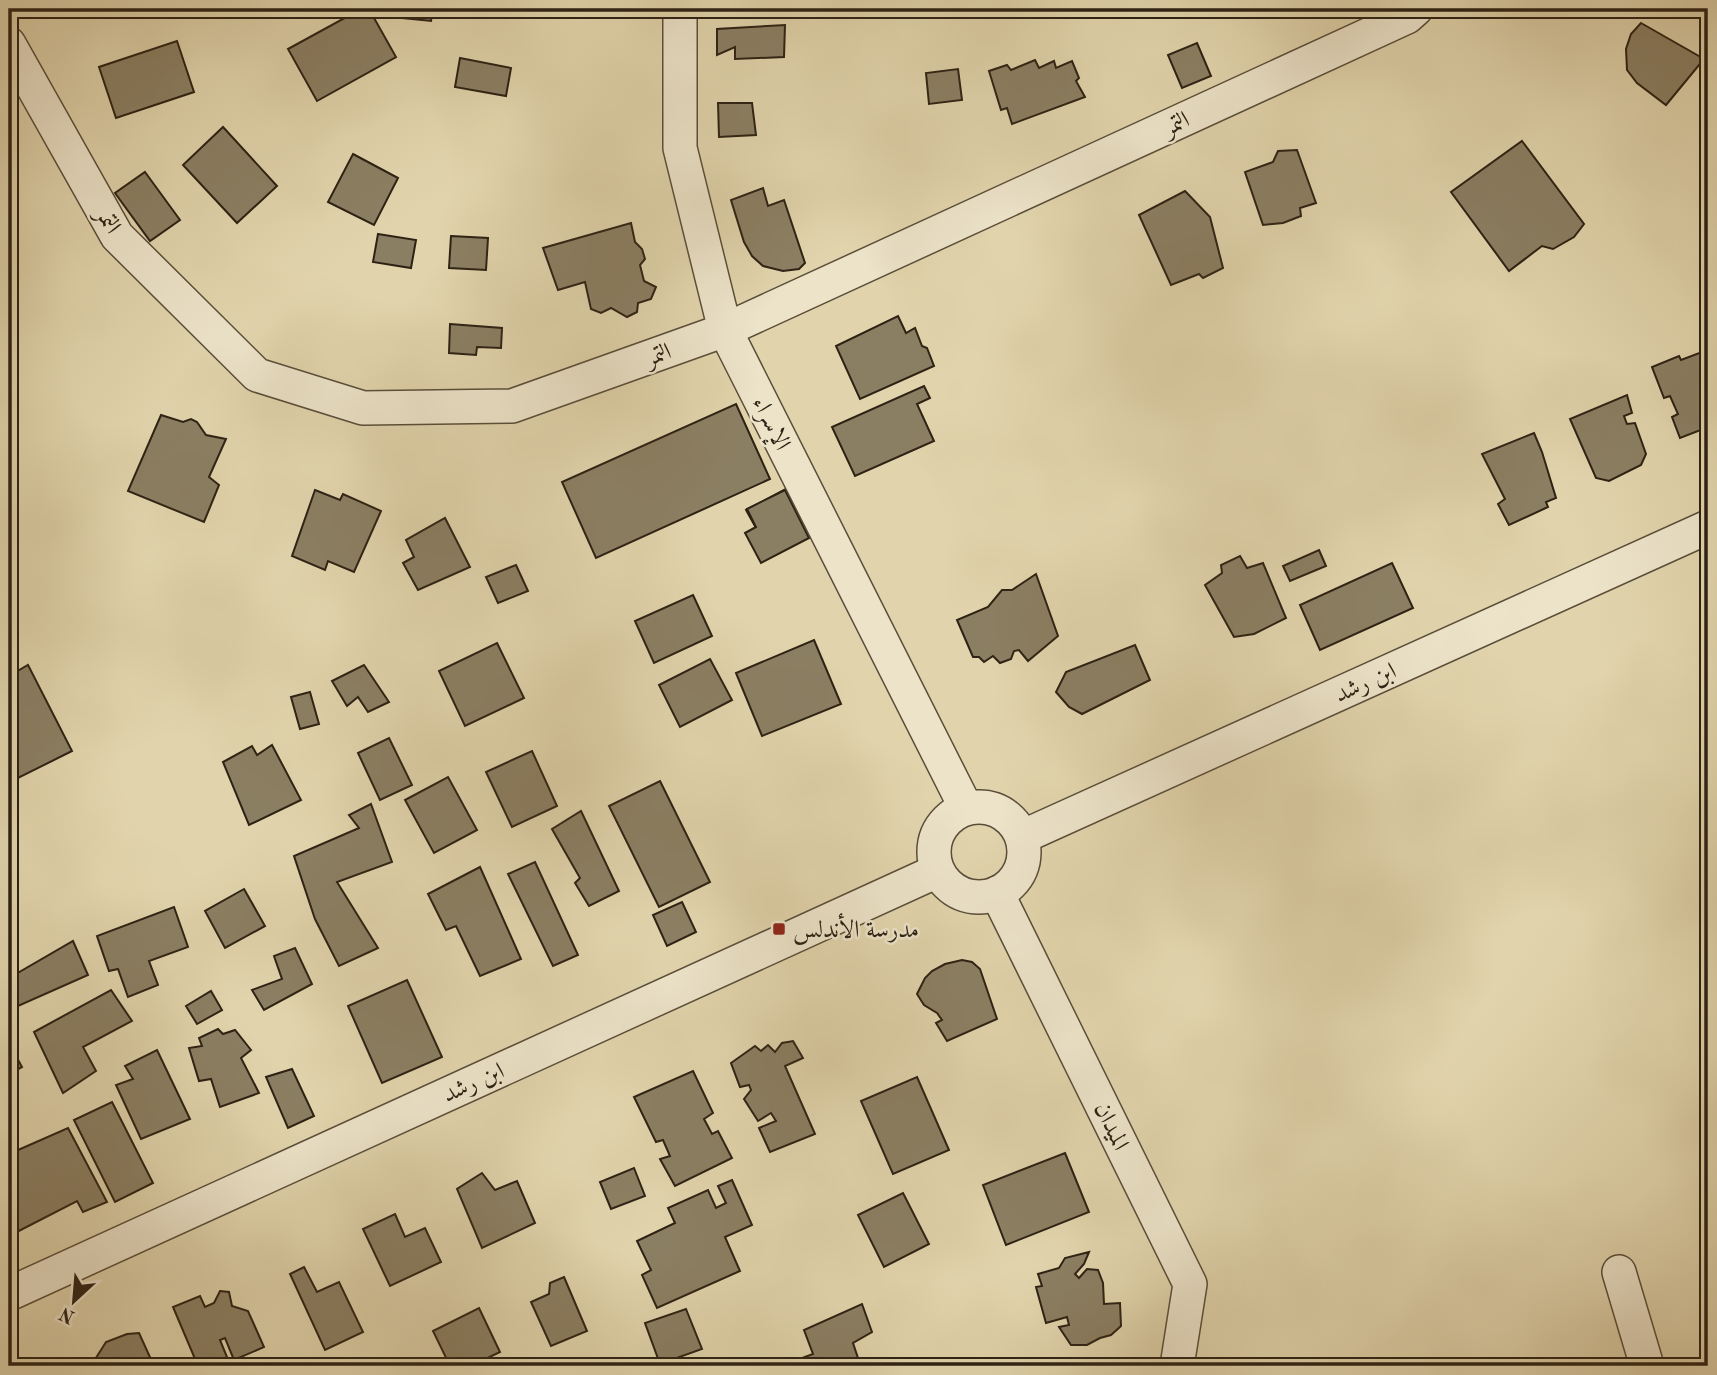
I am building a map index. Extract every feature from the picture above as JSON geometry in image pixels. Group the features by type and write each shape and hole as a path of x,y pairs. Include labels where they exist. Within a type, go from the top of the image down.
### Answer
{"street":[{"name":"الإسراء","path":"680,9 680,149 725,330 966,808"},
{"name":"التمر","path":"9,44 117,236 257,375 363,408 512,406 725,330 1407,17 1416,9"},
{"name":"ابن رشد","path":"1022,838 1708,527"},
{"path":"980,806 1006,815 1022,838 1023,864 1009,886 997,893 984,897 969,896 956,891 937,871 933,856 937,833 951,815 966,808 980,806"},
{"name":"ابن رشد","path":"9,1294 937,871"},
{"name":"الميدان","path":"997,893 1190,1284 1177,1366"},
{"path":"1619,1272 1647,1366"}],"building":[{"path":"361,9 369,9 396,57 317,101 288,49"},
{"path":"404,9 433,9 431,21 403,18"},
{"path":"781,9 822,9 820,17"},
{"path":"1641,23 1704,59 1666,105 1637,83 1627,70 1626,49 1631,34"},
{"path":"785,25 784,57 735,59 735,47 717,55 717,29"},
{"path":"177,41 194,92 116,118 99,67"},
{"path":"1197,43 1211,76 1182,88 1168,55"},
{"path":"460,58 511,68 506,96 455,87"},
{"path":"1035,60 1039,68 1054,61 1056,68 1072,61 1079,78 1076,81 1085,97 1012,124 1007,108 1001,110 989,71 1007,65 1011,70"},
{"path":"958,69 962,100 929,104 926,73"},
{"path":"718,103 752,103 756,135 719,137"},
{"path":"223,127 277,186 237,223 183,165"},
{"path":"1522,141 1584,224 1574,237 1553,249 1542,246 1509,271 1451,192"},
{"path":"1297,150 1316,203 1300,208 1301,216 1283,223 1263,225 1245,172 1273,162 1278,151"},
{"path":"353,154 398,178 374,225 328,202"},
{"path":"145,172 180,220 150,241 115,193"},
{"path":"763,188 768,206 784,200 805,263 799,269 783,271 763,266 752,256 744,242 731,200"},
{"path":"1185,191 1210,217 1223,268 1203,278 1199,274 1171,285 1139,215"},
{"path":"631,223 635,242 642,249 645,259 640,265 644,281 656,287 651,299 638,303 637,312 627,317 611,308 601,313 591,309 585,282 558,290 543,248"},
{"path":"378,234 416,240 411,268 373,262"},
{"path":"451,236 488,238 486,270 449,268"},
{"path":"898,316 906,333 915,328 934,366 860,399 836,346"},
{"path":"450,324 502,328 501,348 477,347 476,355 449,353"},
{"path":"1702,352 1708,368 1708,431 1703,429 1680,438 1672,417 1678,414 1670,396 1664,398 1652,367 1679,356 1681,360"},
{"path":"924,386 930,398 917,404 934,441 855,476 832,427"},
{"path":"1627,395 1632,413 1624,416 1627,424 1635,423 1646,454 1641,465 1609,481 1596,478 1570,419"},
{"path":"736,404 770,479 596,558 562,482"},
{"path":"161,415 183,422 191,419 197,422 206,435 226,439 209,477 219,485 204,522 128,491"},
{"path":"1534,433 1556,498 1546,502 1548,507 1509,525 1498,504 1505,499 1482,454"},
{"path":"786,489 807,536 764,559 747,534 756,528 746,510"},
{"path":"315,490 340,500 343,494 381,511 354,572 328,561 325,570 292,556"},
{"path":"785,490 809,538 761,563 745,533 756,527 747,509"},
{"path":"445,518 470,567 418,590 403,563 414,557 406,540"},
{"path":"1319,550 1326,566 1290,581 1283,566"},
{"path":"1240,556 1247,568 1263,563 1286,618 1254,634 1234,637 1205,585 1222,573 1221,565"},
{"path":"1392,563 1413,608 1320,650 1300,605"},
{"path":"516,565 528,591 498,603 486,577"},
{"path":"1036,574 1058,636 1028,661 1019,650 1014,651 1011,659 1000,663 993,656 984,662 979,657 973,657 957,620 988,607 1002,590 1012,590"},
{"path":"693,595 712,636 654,663 635,621"},
{"path":"814,640 841,704 762,736 736,673"},
{"path":"497,643 524,698 465,726 439,671"},
{"path":"1135,645 1150,680 1082,714 1069,707 1056,692 1066,672"},
{"path":"710,659 732,700 680,727 659,685"},
{"path":"28,665 72,751 16,779 9,764 9,676"},
{"path":"364,665 389,702 368,712 358,697 347,706 332,681"},
{"path":"310,692 319,724 300,729 291,697"},
{"path":"389,738 412,785 380,800 358,753"},
{"path":"272,745 301,800 249,825 223,762 252,746 257,755"},
{"path":"532,751 557,806 512,827 486,772"},
{"path":"448,777 477,830 434,853 405,800"},
{"path":"660,781 710,882 659,907 609,806"},
{"path":"371,804 392,862 337,882 378,948 339,966 315,919 294,856 359,828 349,815"},
{"path":"581,811 619,891 589,906 575,883 580,878 552,829"},
{"path":"535,862 578,955 553,966 508,874"},
{"path":"480,867 521,959 480,976 456,926 446,930 428,894"},
{"path":"244,889 265,926 225,948 205,911"},
{"path":"682,902 696,932 667,946 653,915"},
{"path":"174,907 188,947 149,961 158,985 128,997 118,969 109,971 97,936"},
{"path":"73,941 88,975 9,1010 9,978"},
{"path":"295,948 312,984 264,1010 252,990 282,979 274,956"},
{"path":"962,960 972,962 980,969 997,1019 947,1041 936,1023 942,1020 937,1013 924,1005 917,994 932,971"},
{"path":"407,980 442,1057 382,1083 348,1006"},
{"path":"111,990 132,1021 83,1047 96,1071 63,1093 34,1032"},
{"path":"211,991 222,1010 197,1024 186,1006"},
{"path":"218,1029 223,1034 235,1030 251,1050 241,1058 259,1093 220,1107 211,1079 199,1081 189,1048 202,1046 199,1038"},
{"path":"793,1041 803,1058 785,1066 815,1134 770,1152 759,1128 776,1121 771,1113 758,1121 744,1099 751,1090 749,1085 740,1087 731,1063 755,1046 761,1051 768,1045 775,1052 782,1043"},
{"path":"9,1043 22,1067 9,1074"},
{"path":"157,1050 190,1119 141,1139 116,1085 133,1079 125,1066"},
{"path":"292,1069 314,1116 288,1128 266,1077"},
{"path":"693,1071 713,1113 704,1119 712,1134 718,1131 732,1158 675,1186 660,1159 670,1156 663,1140 656,1142 634,1097"},
{"path":"917,1077 949,1150 893,1174 861,1101"},
{"path":"112,1102 153,1183 115,1202 74,1120"},
{"path":"68,1128 107,1202 83,1212 77,1201 9,1236 9,1154"},
{"path":"1065,1153 1089,1212 1006,1245 983,1185"},
{"path":"634,1168 645,1196 611,1209 600,1182"},
{"path":"482,1173 495,1190 517,1181 535,1223 482,1248 457,1189"},
{"path":"732,1180 752,1225 725,1237 740,1271 657,1308 642,1275 651,1270 637,1241 675,1223 668,1208 708,1190 716,1208 726,1203 718,1186"},
{"path":"903,1193 929,1244 884,1267 858,1215"},
{"path":"395,1214 405,1237 425,1228 441,1262 390,1286 363,1229"},
{"path":"1089,1252 1084,1264 1075,1274 1079,1278 1087,1269 1098,1270 1103,1283 1104,1304 1120,1303 1121,1326 1111,1335 1087,1345 1071,1345 1059,1327 1069,1325 1067,1317 1046,1323 1036,1287 1042,1286 1038,1274 1059,1268 1065,1258"},
{"path":"304,1267 317,1292 339,1282 363,1332 325,1350 290,1274"},
{"path":"564,1277 587,1331 551,1346 531,1302 549,1294 550,1283"},
{"path":"220,1291 229,1292 232,1306 248,1311 264,1347 234,1360 225,1338 220,1340 229,1362 220,1366 198,1366 173,1307 200,1296 205,1307 214,1303"},
{"path":"862,1304 872,1332 853,1343 860,1364 882,1359 884,1366 806,1366 802,1358 813,1354 804,1330"},
{"path":"479,1308 500,1352 471,1366 450,1366 433,1331"},
{"path":"686,1309 702,1349 660,1364 645,1323"},
{"path":"139,1333 154,1366 97,1366 94,1361 106,1342 127,1334"}],"place":[{"name":"مدرسة الأندلس","path":"779,929"}]}
